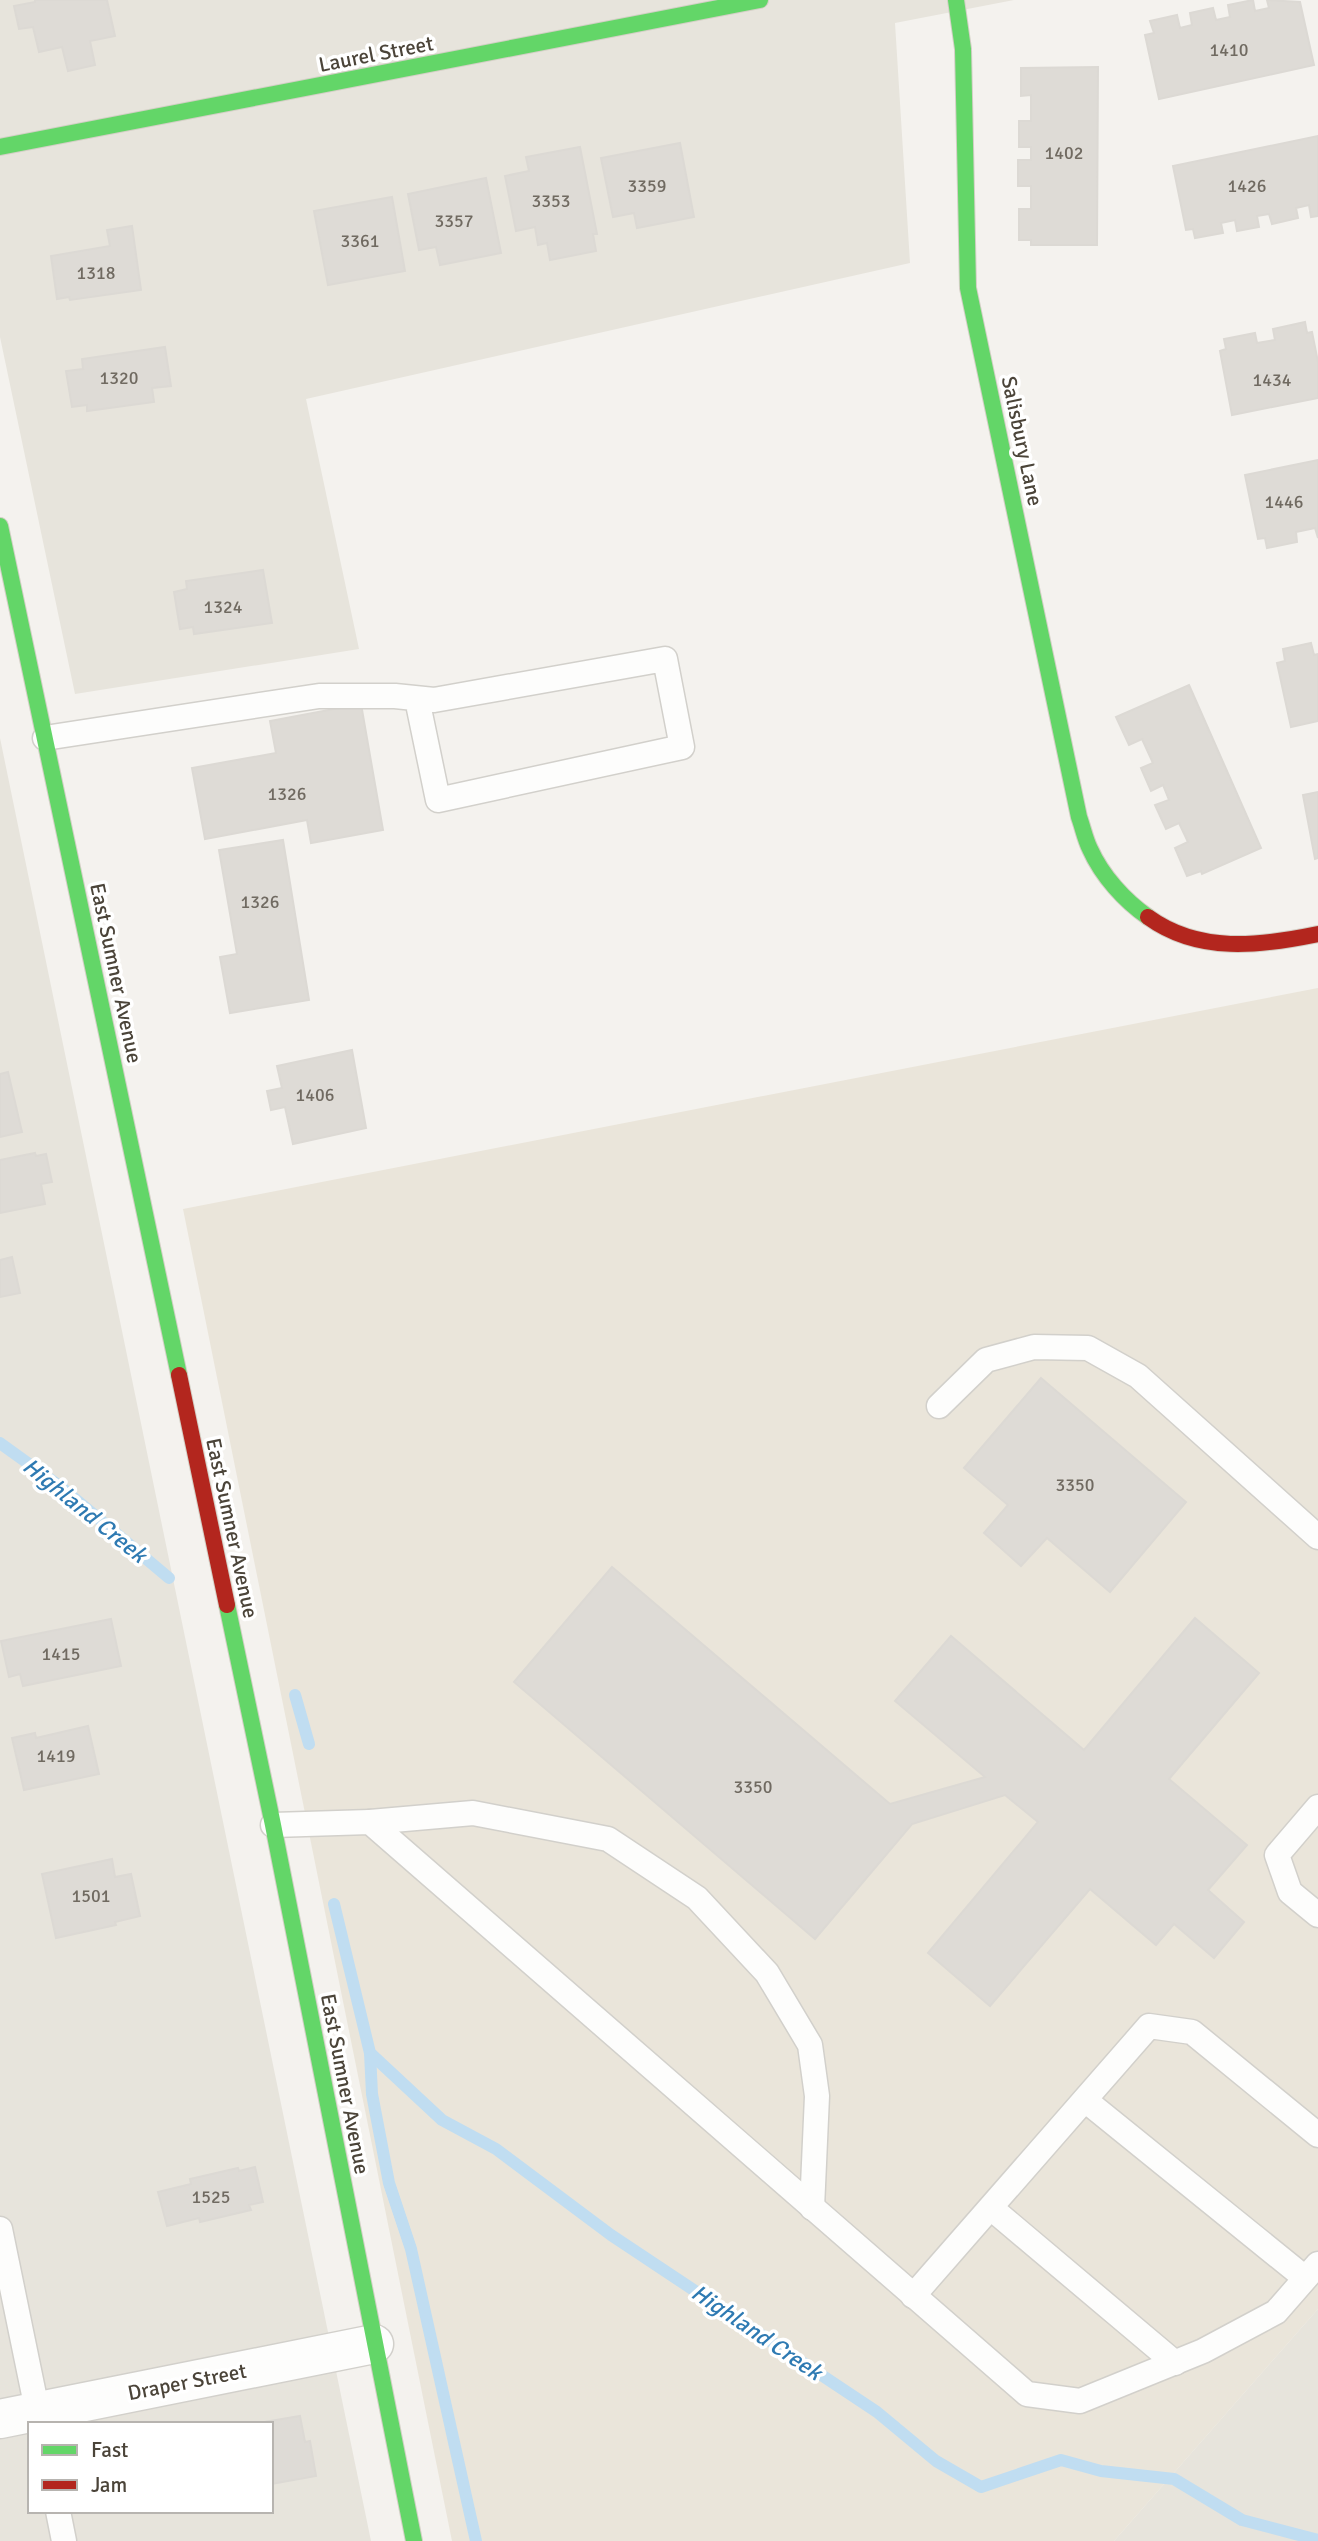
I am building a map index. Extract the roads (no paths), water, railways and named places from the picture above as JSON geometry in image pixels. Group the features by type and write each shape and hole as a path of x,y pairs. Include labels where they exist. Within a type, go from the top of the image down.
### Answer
{"street":[{"name":"Laurel Street","path":"0,147 760,0"},
{"name":"Salisbury Lane","path":"956,0 963,49 968,288 1079,817 1087,844 1107,880 1136,910 1169,930 1200,942 1244,946 1318,934"},
{"name":"East Sumner Avenue","path":"0,526 274,1825 414,2541"},
{"name":"Draper Street","path":"0,2419 39,2418 374,2344"}],"lane":[{"path":"45,738 319,696 395,696 434,701 665,659 682,747 438,800 417,699"},
{"path":"939,1406 986,1360 1034,1347 1088,1348 1138,1376 1318,1538"},
{"path":"1318,1807 1277,1855 1290,1892 1318,1915"},
{"path":"274,1825 370,1822 472,1813 608,1839 697,1898 767,1973 810,2045 817,2096 812,2208"},
{"path":"370,1822 1027,2394 1080,2401 1203,2351 1276,2312 1312,2271 1085,2100"},
{"path":"913,2296 1149,2026 1192,2032 1318,2135"},
{"path":"991,2208 1175,2363"},
{"path":"0,2229 39,2418"},
{"path":"58,2513 64,2541"}],"waterway":[{"name":"Highland Creek","path":"0,1443 61,1487 169,1578"},
{"name":"Highland Creek","path":"295,1695 309,1744"},
{"name":"Highland Creek","path":"334,1904 370,2053 442,2120 496,2149 611,2235 877,2412 936,2461 981,2487 1061,2460 1101,2471 1174,2479 1242,2520 1318,2540"},
{"path":"370,2053 372,2094 389,2183 411,2249 476,2541"}]}
